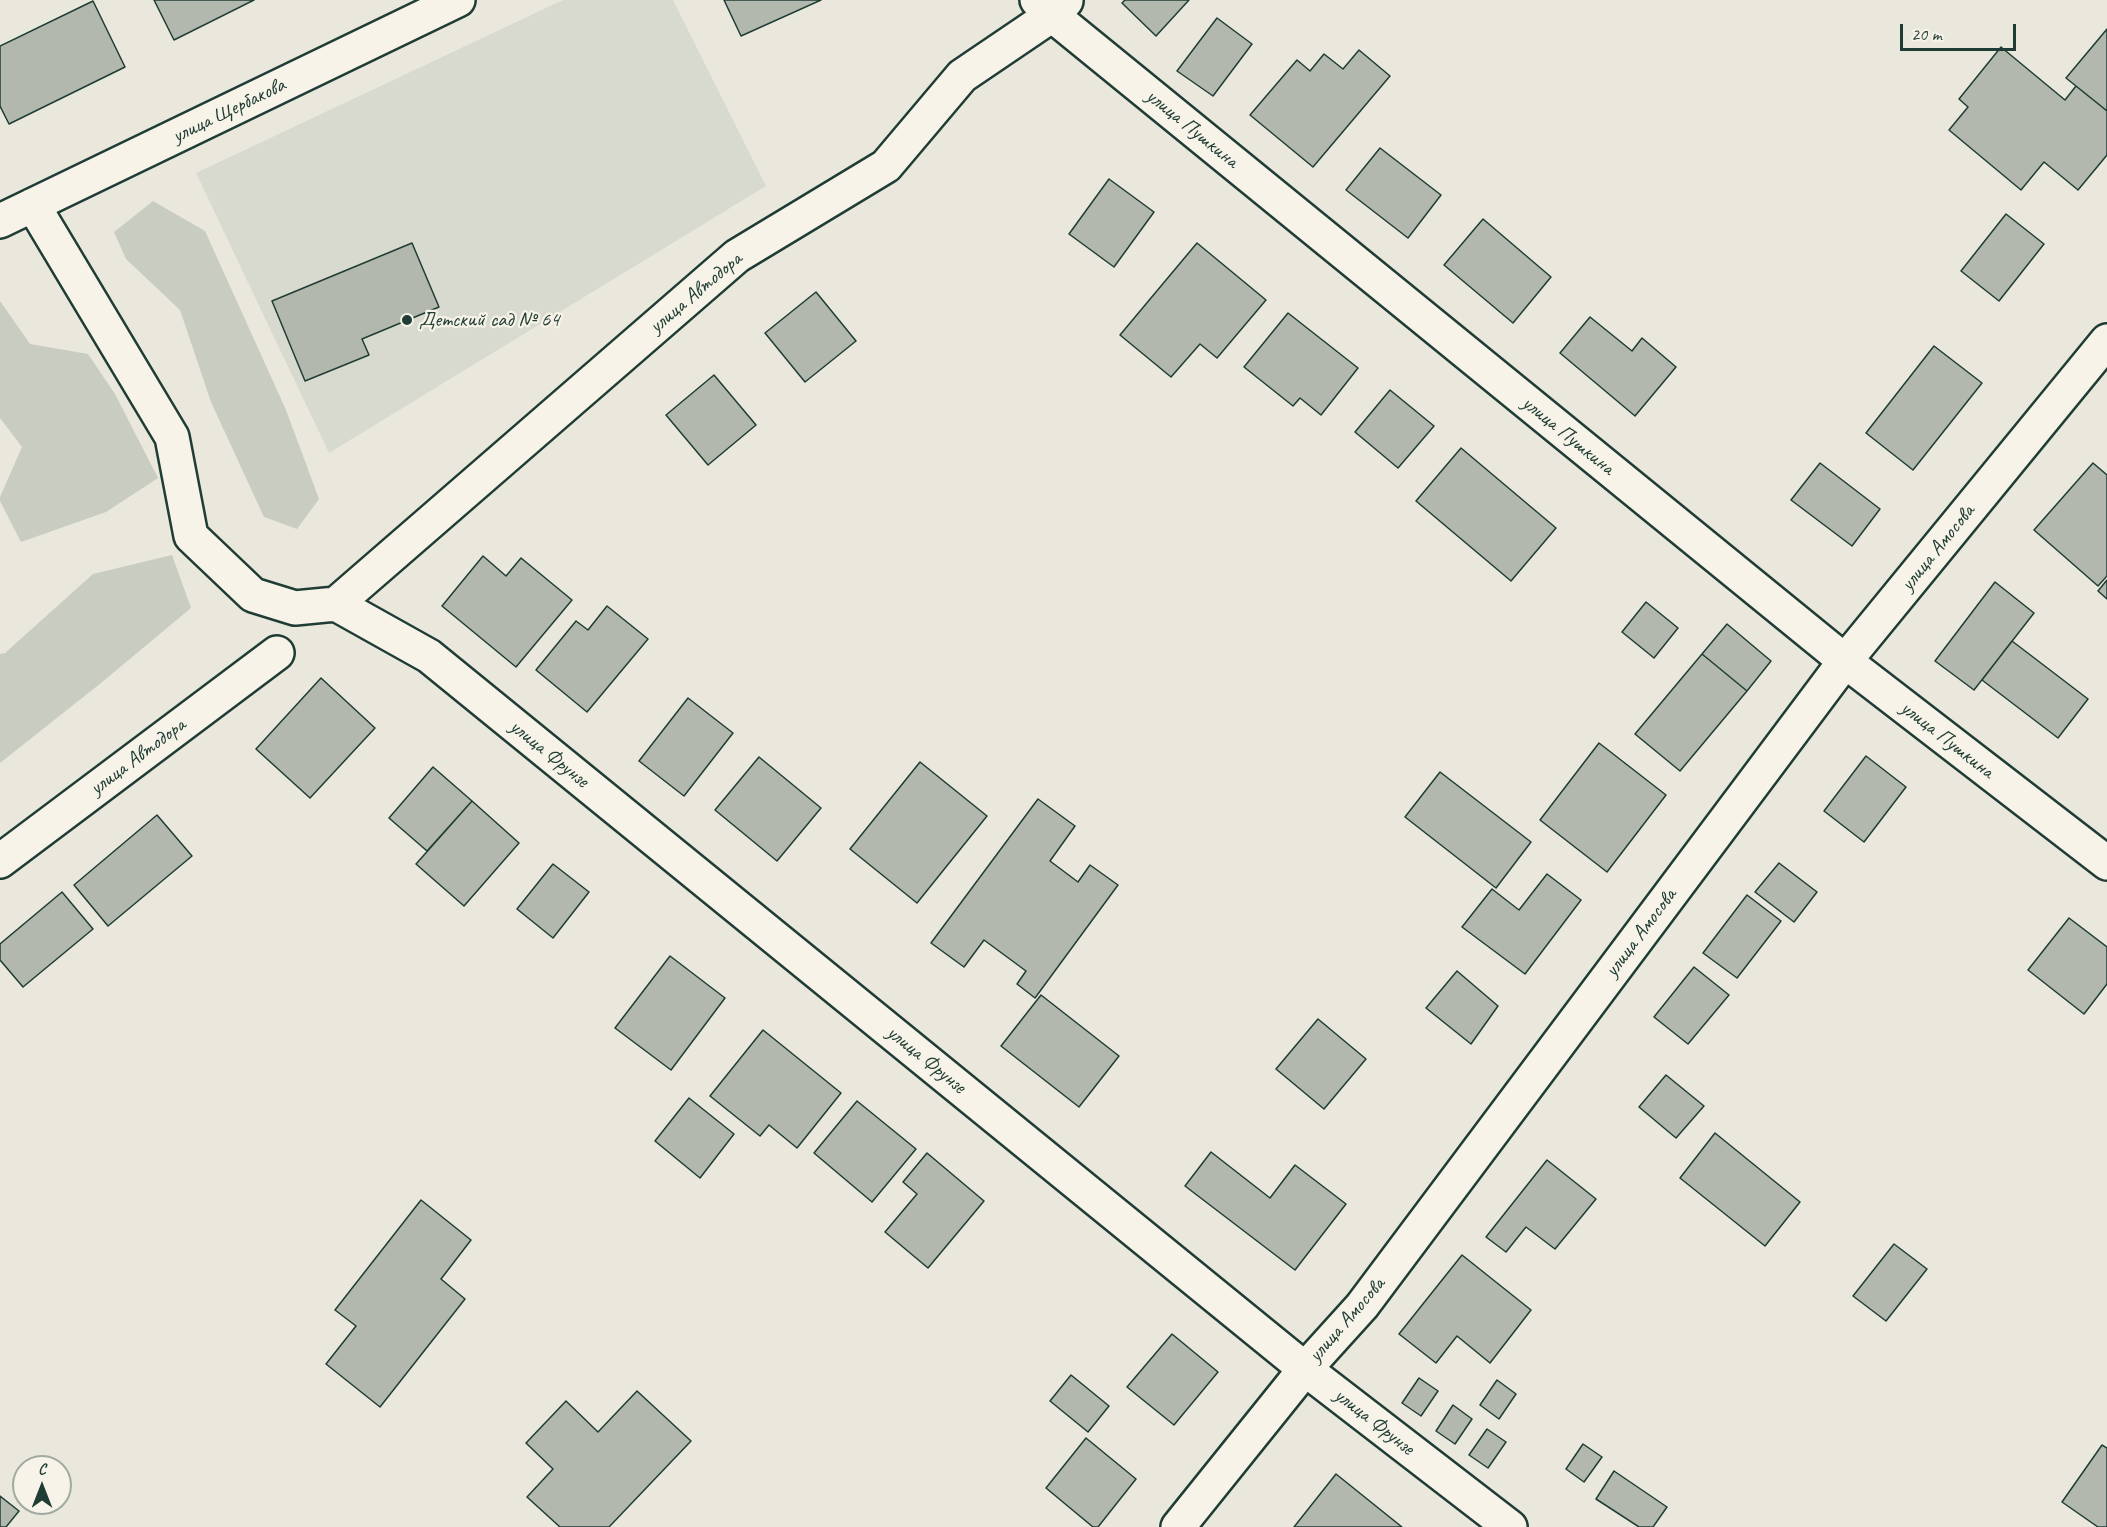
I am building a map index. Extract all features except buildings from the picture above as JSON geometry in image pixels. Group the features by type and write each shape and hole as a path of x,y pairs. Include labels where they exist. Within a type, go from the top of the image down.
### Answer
{"street":[{"name":"улица Щербакова","path":"0,221 458,0"},
{"name":"улица Автодора","path":"336,604 737,256 886,166 962,76 1052,5"},
{"name":"улица Пушкина","path":"1052,5 1845,661 2107,863"},
{"path":"33,205 172,437 192,536 253,595 295,608 336,604"},
{"name":"улица Амосова","path":"1178,1527 1305,1369 1362,1306 1845,661 2107,341"},
{"name":"улица Фрунзе","path":"336,604 429,656 1305,1369 1510,1527"},
{"name":"улица Автодора","path":"0,861 277,653"}],"shaded area":[{"name":"Детский сад № 64","path":"563,0 673,0 766,186 329,453 196,173"},
{"path":"153,201 205,231 286,410 319,499 297,529 264,517 211,402 180,310 126,259 114,232"},
{"path":"0,301 30,344 88,354 115,394 158,478 106,512 21,542 0,501 22,447 0,418"},
{"path":"172,555 191,608 0,763 0,654 5,653 93,574"}],"place":[{"name":"Детский сад № 64","path":"407,320"}]}
